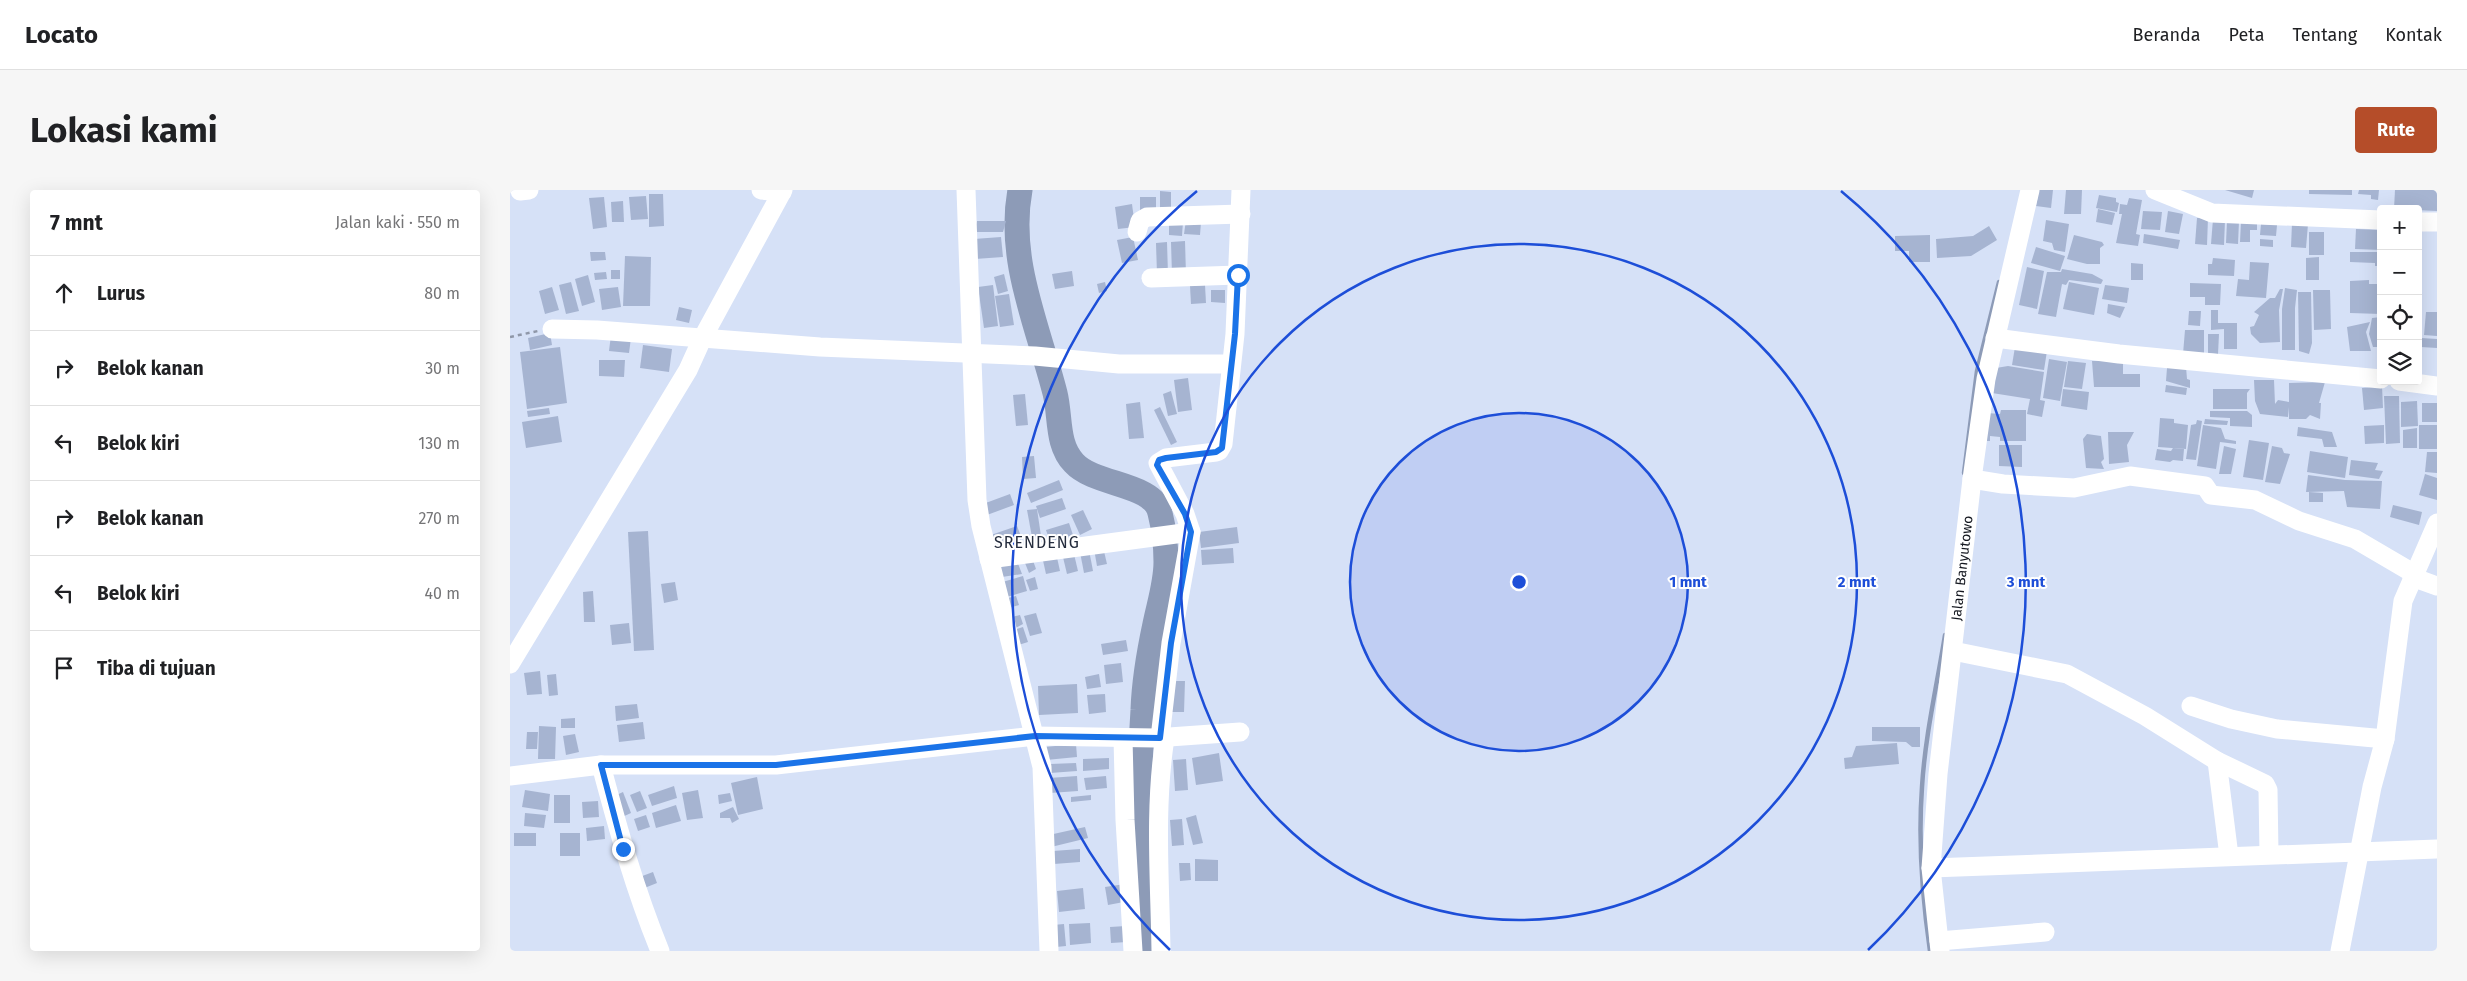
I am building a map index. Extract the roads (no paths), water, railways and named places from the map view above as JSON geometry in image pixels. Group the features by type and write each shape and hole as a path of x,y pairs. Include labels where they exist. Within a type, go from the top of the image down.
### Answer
{"street":[{"path":"520,191 529,190"},
{"path":"510,664 656,426 688,370 702,339 783,191 761,190"},
{"path":"966,190 977,500 989,559 1042,767 1049,951"},
{"path":"1161,951 1158,819 1160,738 1186,532 1185,514 1158,463 1166,458 1216,452 1222,448 1235,334 1241,190"},
{"name":"Jalan Banyutowo","path":"1940,946 1931,868 1938,774 1979,419 1995,338 2030,190"},
{"path":"2155,190 2212,213 2377,220"},
{"path":"1137,232 1140,221 1147,217 1241,214"},
{"path":"2422,222 2437,222"},
{"path":"1151,278 1238,275"},
{"path":"552,329 598,330 702,339 972,355 1035,356 1119,364 1231,364"},
{"path":"1995,338 2129,356 2377,380"},
{"path":"2422,384 2437,386"},
{"path":"1972,479 2002,484 2074,488 2130,476 2205,486 2211,495 2255,500 2299,521 2355,539 2414,577 2437,586"},
{"path":"2340,951 2363,852 2372,787 2385,739 2403,602 2437,523"},
{"path":"989,559 1152,535 1186,532"},
{"path":"1953,651 2066,674 2145,716 2217,761 2267,787 2269,854"},
{"path":"2191,706 2231,719 2277,729 2385,739"},
{"path":"510,776 601,765 776,765 1035,736 1160,738 1240,732"},
{"path":"1128,737 1125,820 1133,951"},
{"path":"2217,761 2229,856"},
{"path":"601,765 623,849 641,904 660,951"},
{"path":"1931,868 2001,867 2269,854 2437,849"},
{"path":"1940,946 2045,932"}],"waterway":[{"path":"1020,190 1017,216 1021,267 1026,293 1055,393 1064,447 1068,456 1083,471 1136,490 1147,496 1155,503 1160,513 1164,531 1166,570 1147,667 1141,743 1140,826 1147,951"},
{"path":"1964,473 1977,371 1999,282"},
{"path":"1930,951 1925,910 1920,828 1926,749 1945,635"}],"district":[{"name":"SRENDENG","path":"1037,542"}]}
